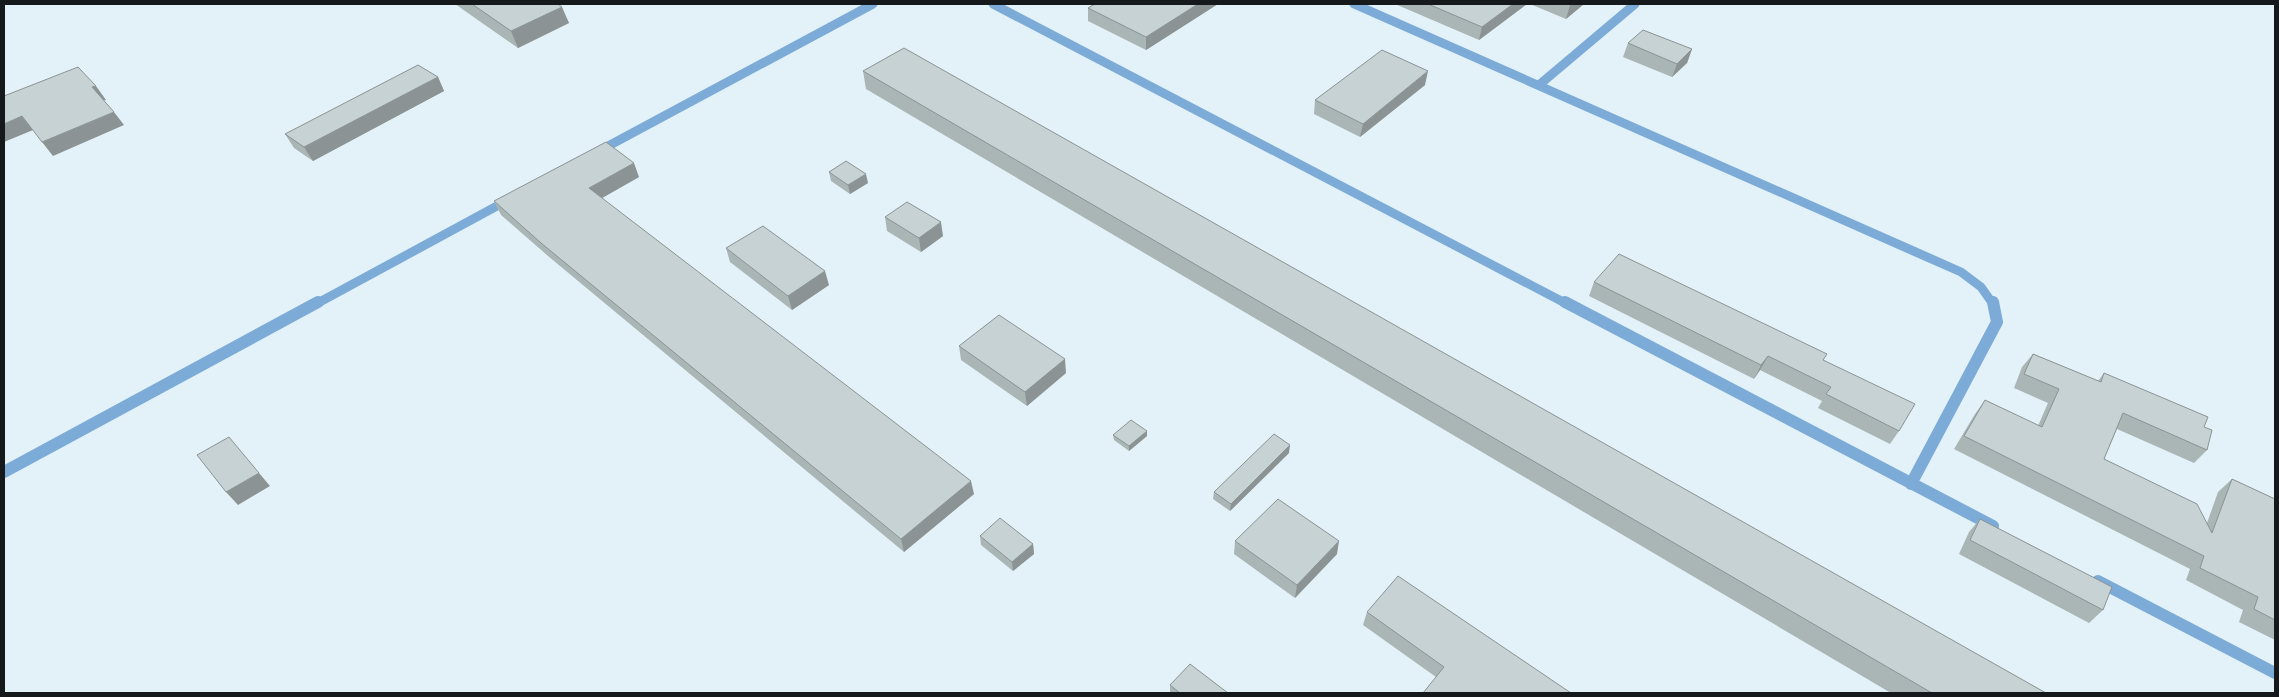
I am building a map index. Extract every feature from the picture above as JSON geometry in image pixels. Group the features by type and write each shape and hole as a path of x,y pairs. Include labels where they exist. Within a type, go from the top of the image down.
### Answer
{"lane":[{"path":"583,160 873,4"},
{"path":"993,4 2007,533"},
{"path":"1354,4 1961,272 1977,282 1987,293 1997,311 1997,322 1912,484"},
{"path":"1539,85 1635,4"},
{"path":"4,472 522,193"},
{"path":"2085,574 2275,674"}],"shaded area":[{"path":"4,4 2275,4 2275,693 4,693"}],"building":[{"path":"472,4 558,4 562,7 511,31"},
{"path":"1095,4 1198,4 1146,37 1088,8"},
{"path":"1428,4 1513,4 1482,27"},
{"path":"1643,30 1692,49 1677,64 1628,43"},
{"path":"904,48 2046,693 1932,693 863,71"},
{"path":"1382,50 1428,71 1363,124 1315,100"},
{"path":"418,65 438,77 304,147 285,134"},
{"path":"78,67 96,86 92,87 114,112 42,142 22,116 4,124 4,96"},
{"path":"606,142 634,163 589,188 971,481 901,539 541,243 494,201"},
{"path":"846,161 866,174 848,185 829,172"},
{"path":"907,202 941,222 919,238 885,217"},
{"path":"763,226 825,271 788,296 726,248"},
{"path":"1619,254 1827,354 1823,360 1915,404 1899,431 1826,394 1831,387 1768,356 1761,365 1594,282"},
{"path":"999,315 1065,359 1025,392 959,346"},
{"path":"2033,354 2101,382 2104,373 2208,417 2204,427 2212,430 2207,450 2123,413 2104,459 2197,504 2212,533 2232,479 2275,499 2275,620 2254,609 2258,597 2200,568 2204,556 1964,436 1985,400 2042,427 2059,389 2024,374"},
{"path":"1131,420 1147,431 1129,446 1113,435"},
{"path":"1274,434 1290,445 1231,504 1214,492"},
{"path":"229,437 259,473 226,492 197,455"},
{"path":"1278,499 1339,541 1297,585 1235,541"},
{"path":"1000,518 1033,544 1012,562 980,536"},
{"path":"1980,519 2112,587 2103,610 1970,540"},
{"path":"1398,576 1571,693 1423,693 1444,667 1367,612"},
{"path":"1190,664 1228,693 1180,693 1170,685"}]}
